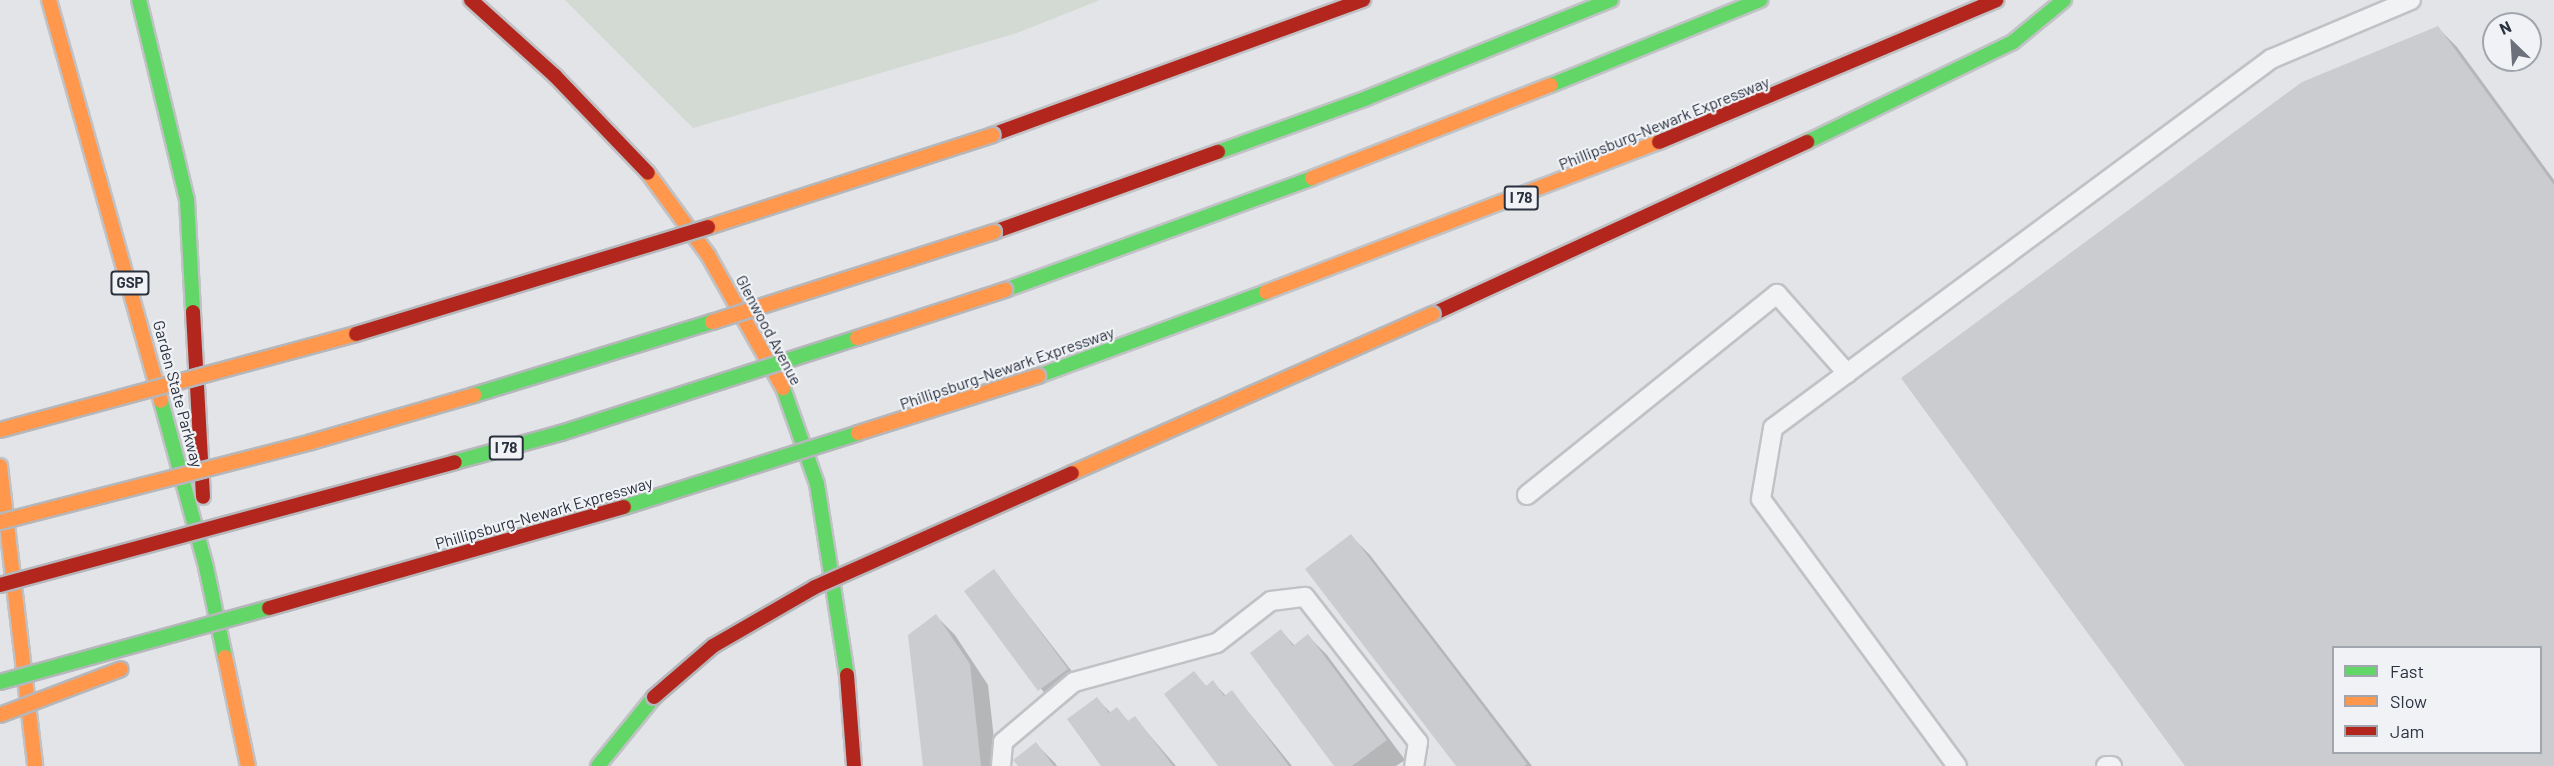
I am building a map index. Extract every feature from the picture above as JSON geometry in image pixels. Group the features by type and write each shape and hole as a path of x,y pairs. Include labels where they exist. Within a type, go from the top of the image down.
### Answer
{"main road":[{"name":"Garden State Parkway","path":"49,0 206,567 248,766"},
{"path":"139,0 187,200 206,567"},
{"name":"Glenwood Avenue","path":"471,0 555,76 651,177 708,255 783,390 811,465 827,532 845,645 854,766"},
{"path":"0,429 265,360 550,278 992,135 1363,0"},
{"path":"0,522 311,442 578,365 994,232 1367,98 1611,0"},
{"name":"I 78","path":"0,585 561,433 1005,290 1430,134 1760,0"},
{"name":"Phillipsburg-Newark Expressway","path":"0,682 592,518 1038,376 1518,200 1803,84 1996,0"},
{"path":"598,766 654,697 713,646 815,587 1433,314 1776,157 2013,42 2064,0"},
{"path":"0,466 35,766"},
{"path":"165,653 308,598"},
{"path":"0,715 132,665"}],"lane":[{"path":"1957,766 1761,499 1773,429 2271,59 2411,0"},
{"path":"1527,495 1777,294 1847,374"},
{"path":"1001,766 1003,742 1074,682 1217,643 1271,601 1305,597 1418,742 1414,766"},
{"path":"2106,766 2112,766"}],"shaded area":[{"path":"565,0 1100,0 1017,33 693,128"}],"building":[{"path":"2438,26 2554,185 2554,766 2185,766 1901,378 2302,82"},
{"path":"1351,534 1527,764 1525,766 1456,766 1305,569"},
{"path":"994,569 1068,669 1038,691 964,591"},
{"path":"936,614 970,664 981,766 923,766 908,635"},
{"path":"1281,629 1293,646 1308,634 1387,740 1352,766 1334,766 1250,653"},
{"path":"1194,671 1206,686 1213,680 1224,696 1232,690 1289,766 1218,766 1164,694"},
{"path":"1097,697 1109,713 1117,707 1128,721 1135,716 1173,766 1101,766 1067,719"},
{"path":"1036,742 1054,766 1018,766 1013,760"}],"traffic: fast":[{"path":"139,0 187,200 193,312"},
{"path":"1218,152 1367,98 1611,0"},
{"path":"1551,85 1760,0"},
{"path":"1807,142 2013,42 2064,0"},
{"path":"1005,290 1312,178"},
{"path":"1038,376 1266,292"},
{"path":"474,395 712,322"},
{"path":"455,462 561,433 857,338"},
{"path":"783,388 817,484 847,675"},
{"path":"161,401 206,567 225,657"},
{"path":"624,507 858,433"},
{"path":"0,682 269,608"},
{"path":"598,766 654,697"}],"traffic: slow":[{"path":"49,0 161,401"},
{"path":"1312,178 1551,85"},
{"path":"708,227 992,135"},
{"path":"1266,292 1659,142"},
{"path":"648,173 708,255 783,388"},
{"path":"712,322 994,232"},
{"path":"857,338 1005,290"},
{"path":"1072,473 1433,314"},
{"path":"0,430 356,334"},
{"path":"858,433 1038,376"},
{"path":"0,522 311,442 474,395"},
{"path":"0,466 35,766"},
{"path":"225,657 248,766"},
{"path":"0,715 121,669"}],"traffic: jam":[{"path":"471,0 555,76 648,173"},
{"path":"992,135 1363,0"},
{"path":"1659,142 1996,0"},
{"path":"1433,314 1807,142"},
{"path":"994,232 1218,152"},
{"path":"356,334 708,227"},
{"path":"193,312 203,497"},
{"path":"0,585 455,462"},
{"path":"654,697 713,646 815,587 1072,473"},
{"path":"269,608 624,507"},
{"path":"847,675 854,766"}]}
